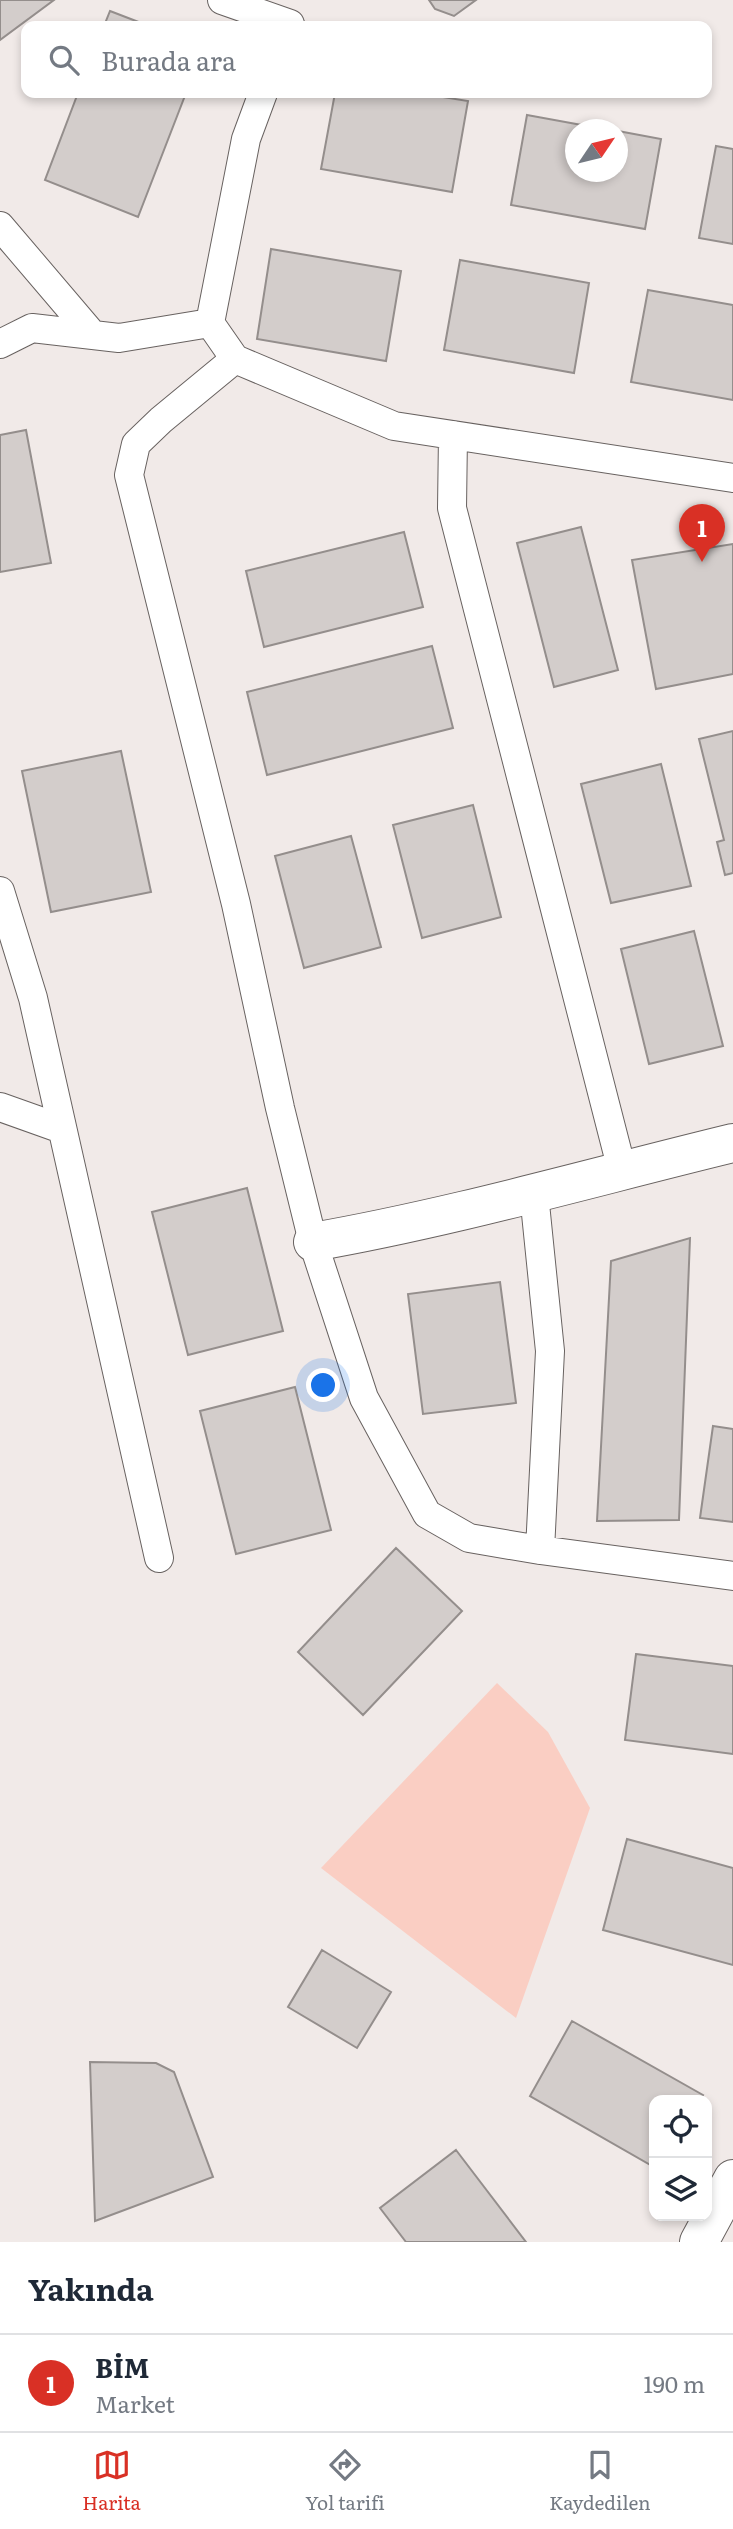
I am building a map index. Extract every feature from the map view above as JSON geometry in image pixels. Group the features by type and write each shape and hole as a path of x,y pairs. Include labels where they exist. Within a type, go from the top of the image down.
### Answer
{"street":[{"path":"222,0 292,17"},
{"path":"261,98 246,139 210,323 234,359 394,426 733,478"},
{"path":"0,226 92,334"},
{"path":"0,344 32,328 119,338 210,323"},
{"path":"234,359 136,444 129,475 236,904 280,1108 313,1242 364,1398 427,1514 469,1538 733,1576"},
{"path":"453,435 452,508 622,1170"},
{"path":"0,891 33,998 159,1558"},
{"path":"0,1107 62,1129"},
{"path":"313,1242 534,1194 733,1143"},
{"path":"534,1194 550,1351 540,1550"},
{"path":"699,2242 733,2179"}],"shaded area":[{"path":"497,1683 548,1732 590,1808 516,2018 321,1868"}],"building":[{"path":"0,0 54,0 26,21 21,21 21,24 0,40"},
{"path":"429,0 476,0 454,16 435,9"},
{"path":"110,11 136,21 106,21"},
{"path":"76,98 184,98 138,217 45,180"},
{"path":"334,98 449,98 468,101 452,192 321,169"},
{"path":"527,115 565,122 565,182 628,182 628,133 661,139 645,229 511,205"},
{"path":"716,146 733,149 733,244 699,238"},
{"path":"271,249 401,271 386,361 257,339"},
{"path":"460,260 589,283 574,373 444,350"},
{"path":"648,290 733,305 733,400 631,382"},
{"path":"26,430 51,563 0,572 0,435"},
{"path":"581,527 618,670 554,687 517,543"},
{"path":"404,532 423,607 264,647 246,571"},
{"path":"733,544 733,674 656,689 632,560"},
{"path":"432,646 453,728 267,775 247,692"},
{"path":"733,731 733,873 725,875 717,842 724,840 699,739"},
{"path":"121,751 151,892 51,912 22,771"},
{"path":"661,764 691,886 611,903 581,784"},
{"path":"473,805 501,917 422,938 393,825"},
{"path":"351,836 381,947 304,968 275,856"},
{"path":"694,931 723,1046 649,1064 621,949"},
{"path":"247,1188 283,1331 188,1355 152,1212"},
{"path":"690,1238 679,1520 597,1521 611,1261"},
{"path":"500,1282 516,1403 423,1414 408,1294"},
{"path":"295,1387 331,1530 236,1554 200,1411"},
{"path":"713,1426 733,1429 733,1522 700,1518"},
{"path":"396,1548 462,1611 363,1715 298,1652"},
{"path":"636,1654 733,1666 733,1754 625,1740"},
{"path":"627,1839 733,1868 733,1965 603,1930"},
{"path":"322,1950 391,1992 357,2048 288,2007"},
{"path":"572,2021 703,2095 649,2095 649,2164 530,2096"},
{"path":"90,2062 156,2063 174,2072 213,2177 95,2221"},
{"path":"456,2150 526,2242 406,2242 380,2208"}],"place":[{"name":"BİM","path":"702,562"}]}
